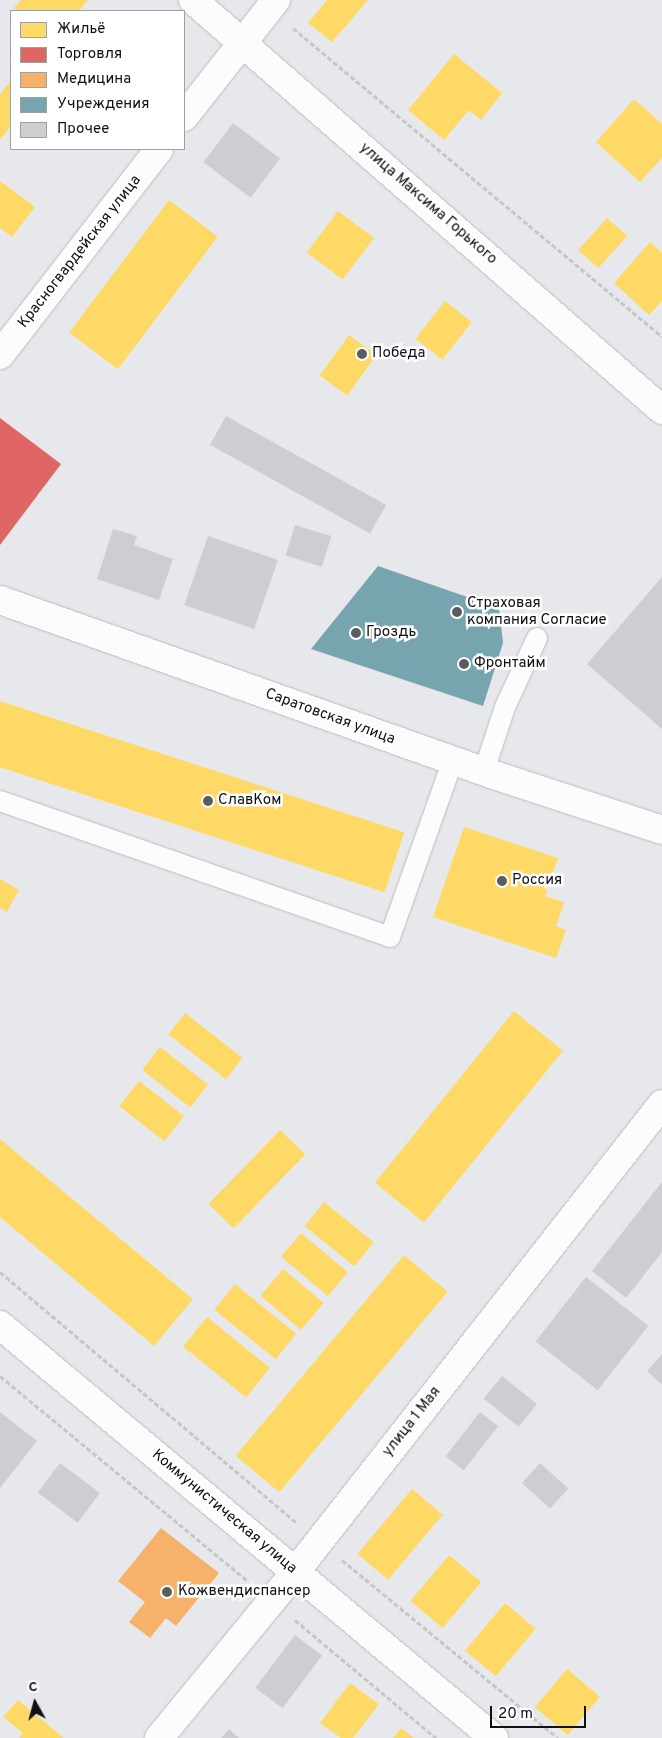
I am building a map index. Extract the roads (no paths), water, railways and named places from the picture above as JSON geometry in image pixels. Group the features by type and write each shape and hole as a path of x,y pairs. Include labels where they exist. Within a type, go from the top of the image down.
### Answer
{"street":[{"name":"улица Максима Горького","path":"193,0 662,410"},
{"path":"185,116 272,4"},
{"name":"Красногвардейская улица","path":"0,355 158,150"},
{"name":"Саратовская улица","path":"0,600 484,771 662,830"},
{"name":"улица 1 Мая","path":"160,1738 296,1571 662,1104"},
{"name":"Коммунистическая улица","path":"0,1325 494,1738"}],"lane":[{"path":"484,771 505,708 537,638"},
{"path":"0,802 390,937 453,760"}],"place":[{"name":"Победа","path":"362,354"},
{"name":"Страховая компания Согласие","path":"457,612"},
{"name":"Гроздь","path":"356,633"},
{"name":"Фронтайм","path":"464,664"},
{"name":"СлавКом","path":"208,801"},
{"name":"Россия","path":"502,881"},
{"name":"Кожвендиспансер","path":"167,1592"}]}
